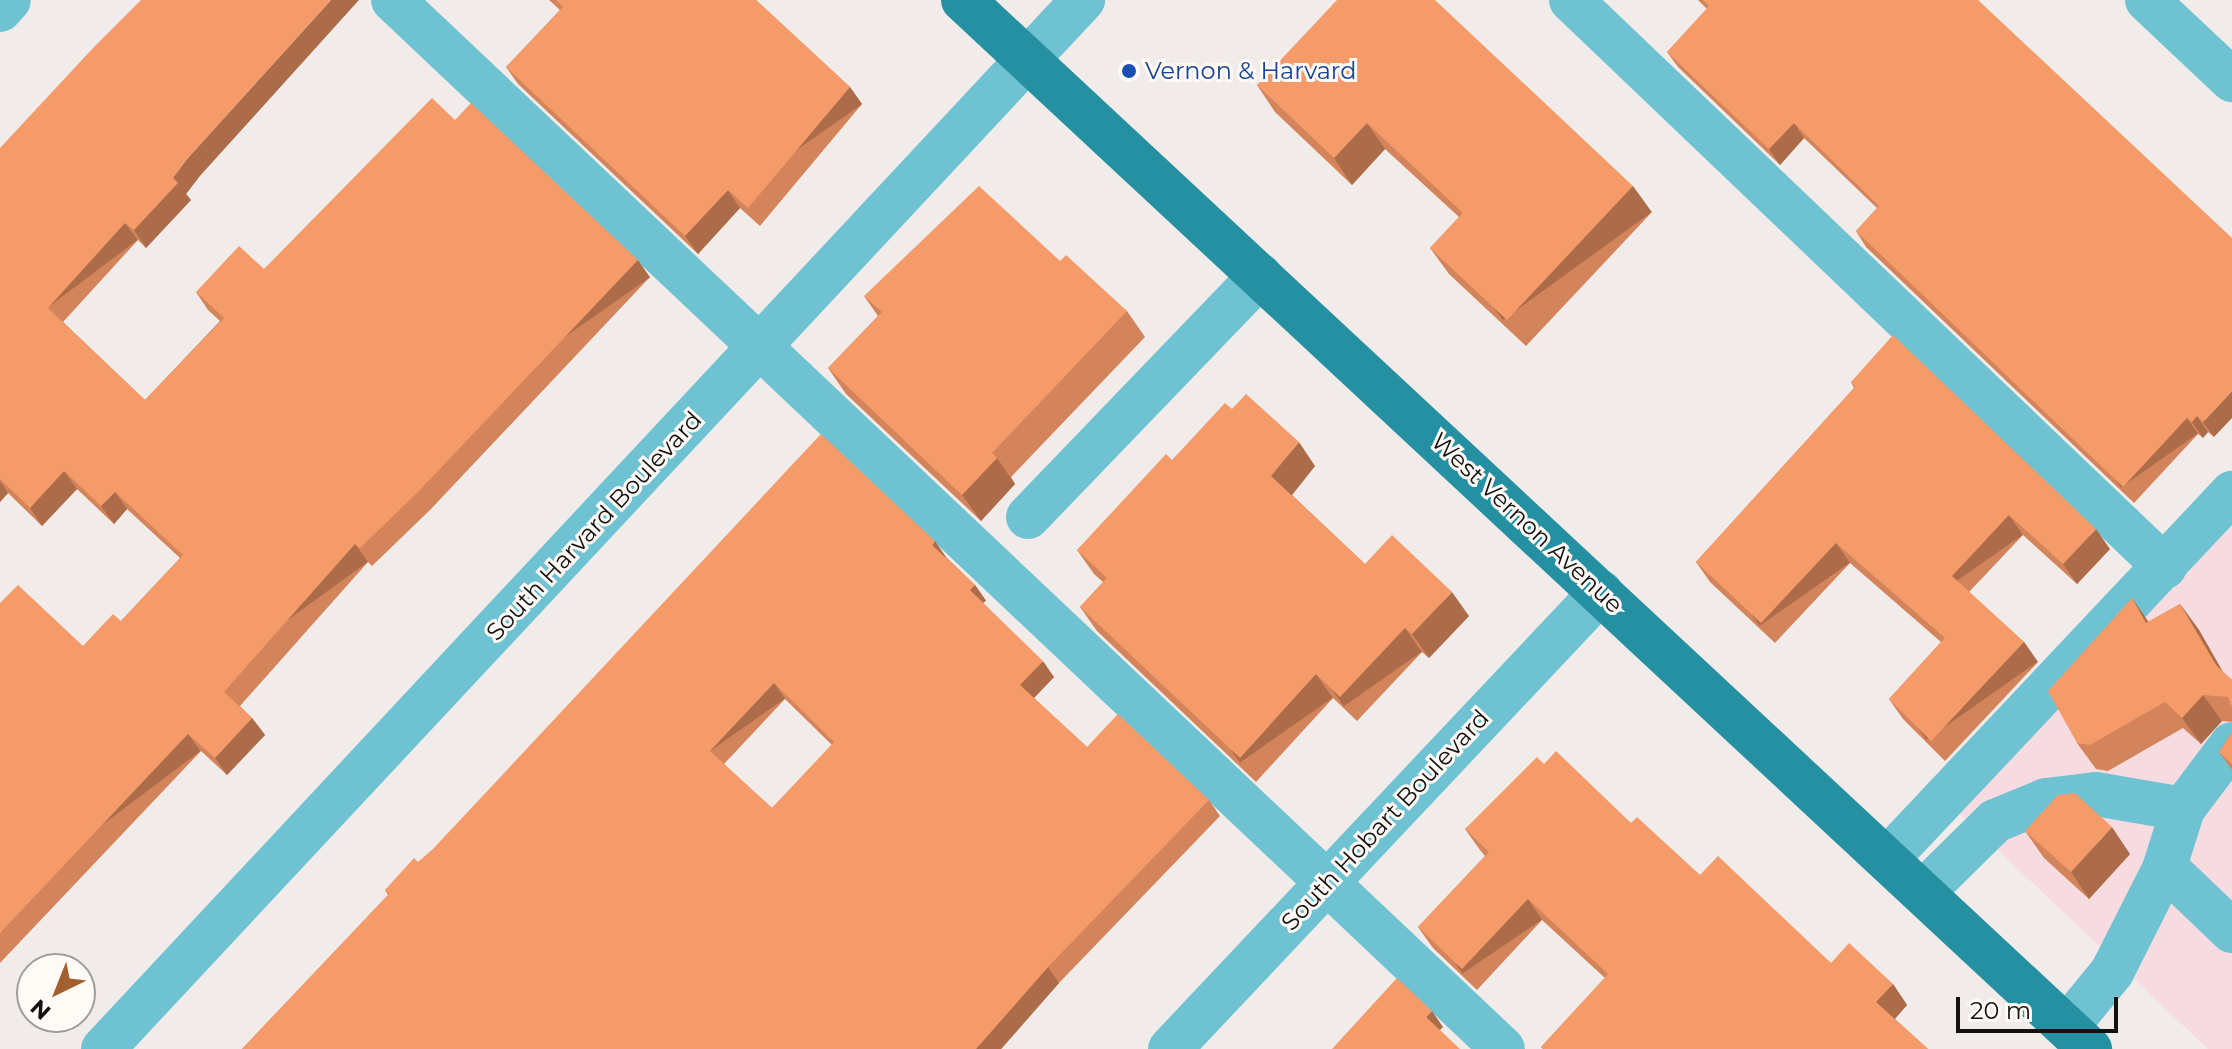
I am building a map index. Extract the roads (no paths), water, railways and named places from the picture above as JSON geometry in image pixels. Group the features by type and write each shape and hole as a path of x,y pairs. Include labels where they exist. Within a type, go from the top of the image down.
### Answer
{"main road":[{"name":"West Vernon Avenue","path":"963,0 2078,1038"}],"street":[{"path":"0,10 9,0"},
{"path":"393,0 1503,1049"},
{"name":"South Harvard Boulevard","path":"103,1049 1083,0"},
{"path":"1571,0 2165,567"},
{"path":"2147,0 2232,80"},
{"path":"1028,517 1260,276"},
{"path":"1888,858 2232,493"},
{"name":"South Hobart Boulevard","path":"1170,1049 1324,882 1601,592"},
{"path":"2078,1038 2165,867 2183,809 2232,744"},
{"path":"1923,892 1995,821 2046,800 2096,794 2183,809"},
{"path":"2165,867 2232,931"}],"place":[{"name":"Vernon & Harvard","path":"1129,71"}]}
